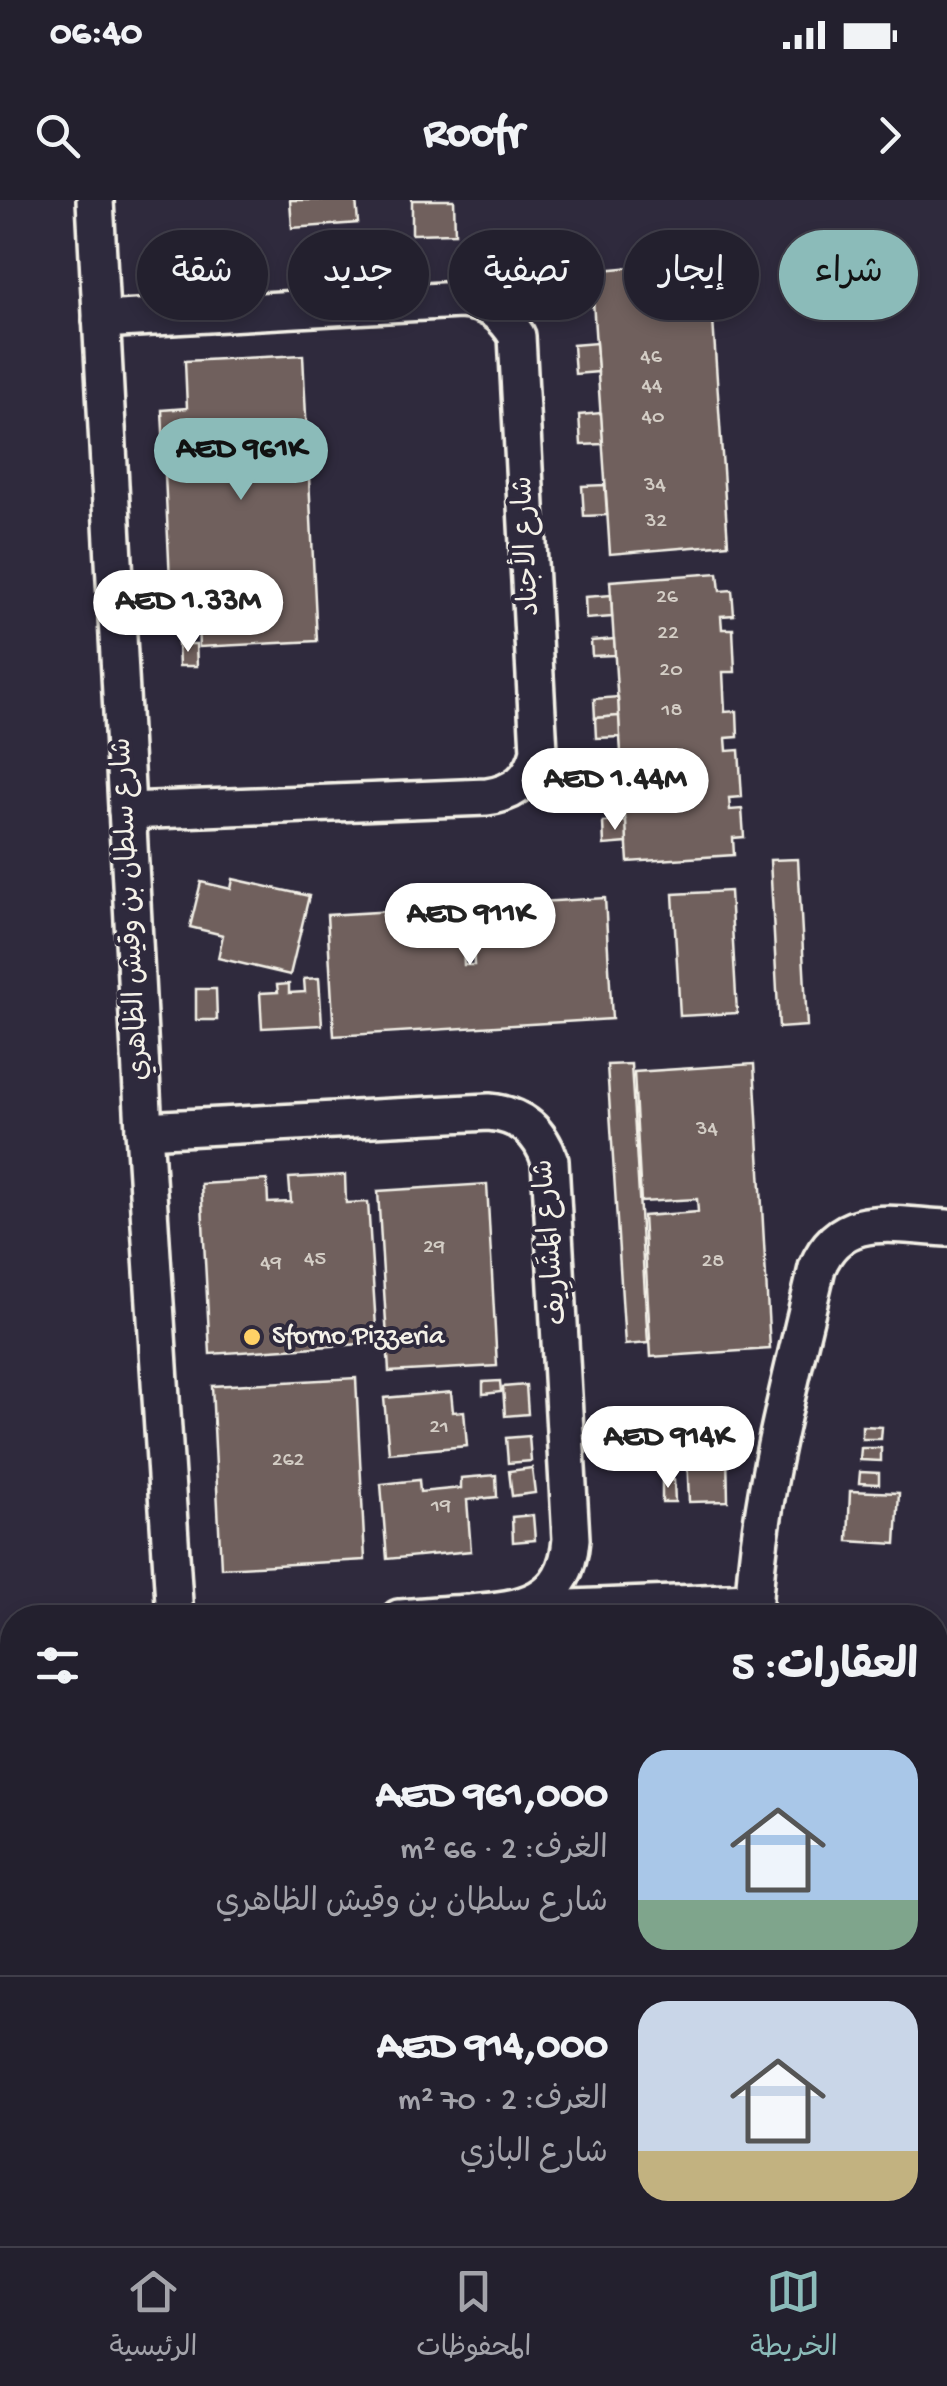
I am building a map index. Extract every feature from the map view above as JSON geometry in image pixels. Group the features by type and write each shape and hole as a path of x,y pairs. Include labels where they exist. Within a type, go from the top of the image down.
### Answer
{"street":[{"name":"شارع سلطان بن وقيش الظاهري","path":"95,200 144,1130 174,1605"},
{"name":"شارع الأجناد","path":"101,320 460,300 474,301 500,313 516,336 540,751 527,779 502,795 127,811"},
{"name":"شارع المَشَارِيف","path":"144,1130 490,1112 516,1118 538,1136 550,1161 571,1540 565,1571 548,1592 526,1605"},
{"path":"754,1605 773,1467 824,1251 835,1238 867,1224 947,1228"}],"building":[{"path":"290,200 356,200 358,223 292,228"},
{"path":"412,200 454,200 455,230 429,234 429,230 412,230"},
{"path":"624,268 624,320 713,320 728,544 610,554 594,320 604,320 604,270"},
{"path":"596,343 598,372 575,374 573,345"},
{"path":"303,355 317,641 199,647 198,623 172,624 162,410 187,408 185,361"},
{"path":"601,413 603,444 581,445 579,415"},
{"path":"605,485 607,515 584,516 582,486"},
{"path":"718,573 720,591 732,590 734,615 721,616 722,629 733,629 735,672 723,672 725,712 737,711 738,737 726,738 727,751 739,750 742,797 729,798 730,810 742,809 744,837 733,838 734,855 628,862 610,581"},
{"path":"611,595 612,617 586,619 585,597"},
{"path":"614,639 615,655 592,656 591,641"},
{"path":"178,644 196,644 197,666 179,666"},
{"path":"618,697 619,716 595,718 594,699"},
{"path":"619,716 620,737 596,738 595,718"},
{"path":"621,757 623,776 600,778 599,759"},
{"path":"626,821 627,843 604,845 603,822"},
{"path":"798,859 807,1026 779,1028 770,860"},
{"path":"233,879 309,896 290,975 218,958 223,935 190,927 201,882 231,889"},
{"path":"730,891 737,1013 680,1016 673,894"},
{"path":"605,898 612,1019 334,1036 327,915 461,907 464,965 474,965 471,906"},
{"path":"319,978 322,1025 262,1028 260,993 278,992 277,985 289,984 289,993 305,992 304,979"},
{"path":"196,989 216,989 217,1020 196,1020"},
{"path":"631,1064 648,1343 625,1345 607,1065"},
{"path":"754,1064 770,1349 651,1357 643,1216 698,1212 697,1199 641,1202 634,1072"},
{"path":"345,1175 346,1203 368,1202 377,1343 210,1354 201,1184 267,1180 268,1203 291,1202 289,1178"},
{"path":"487,1184 497,1366 389,1372 378,1191"},
{"path":"356,1378 365,1560 221,1568 212,1386"},
{"path":"500,1381 501,1392 483,1394 483,1382"},
{"path":"526,1385 528,1414 505,1416 503,1387"},
{"path":"451,1392 453,1412 464,1411 467,1446 389,1453 384,1398"},
{"path":"862,1426 882,1427 881,1439 862,1439"},
{"path":"529,1436 531,1461 508,1463 506,1438"},
{"path":"861,1448 881,1448 881,1461 860,1460"},
{"path":"727,1452 728,1501 689,1502 687,1454"},
{"path":"532,1468 535,1493 512,1496 509,1471"},
{"path":"860,1472 879,1473 879,1484 859,1483"},
{"path":"496,1475 497,1497 467,1500 471,1551 387,1559 381,1484 419,1480 420,1492 461,1488 461,1478"},
{"path":"674,1480 675,1502 662,1502 662,1481"},
{"path":"850,1491 899,1493 896,1544 848,1541"},
{"path":"533,1515 535,1540 513,1542 512,1517"}],"place":[{"name":"Sforno Pizzeria","path":"252,1337"}]}
